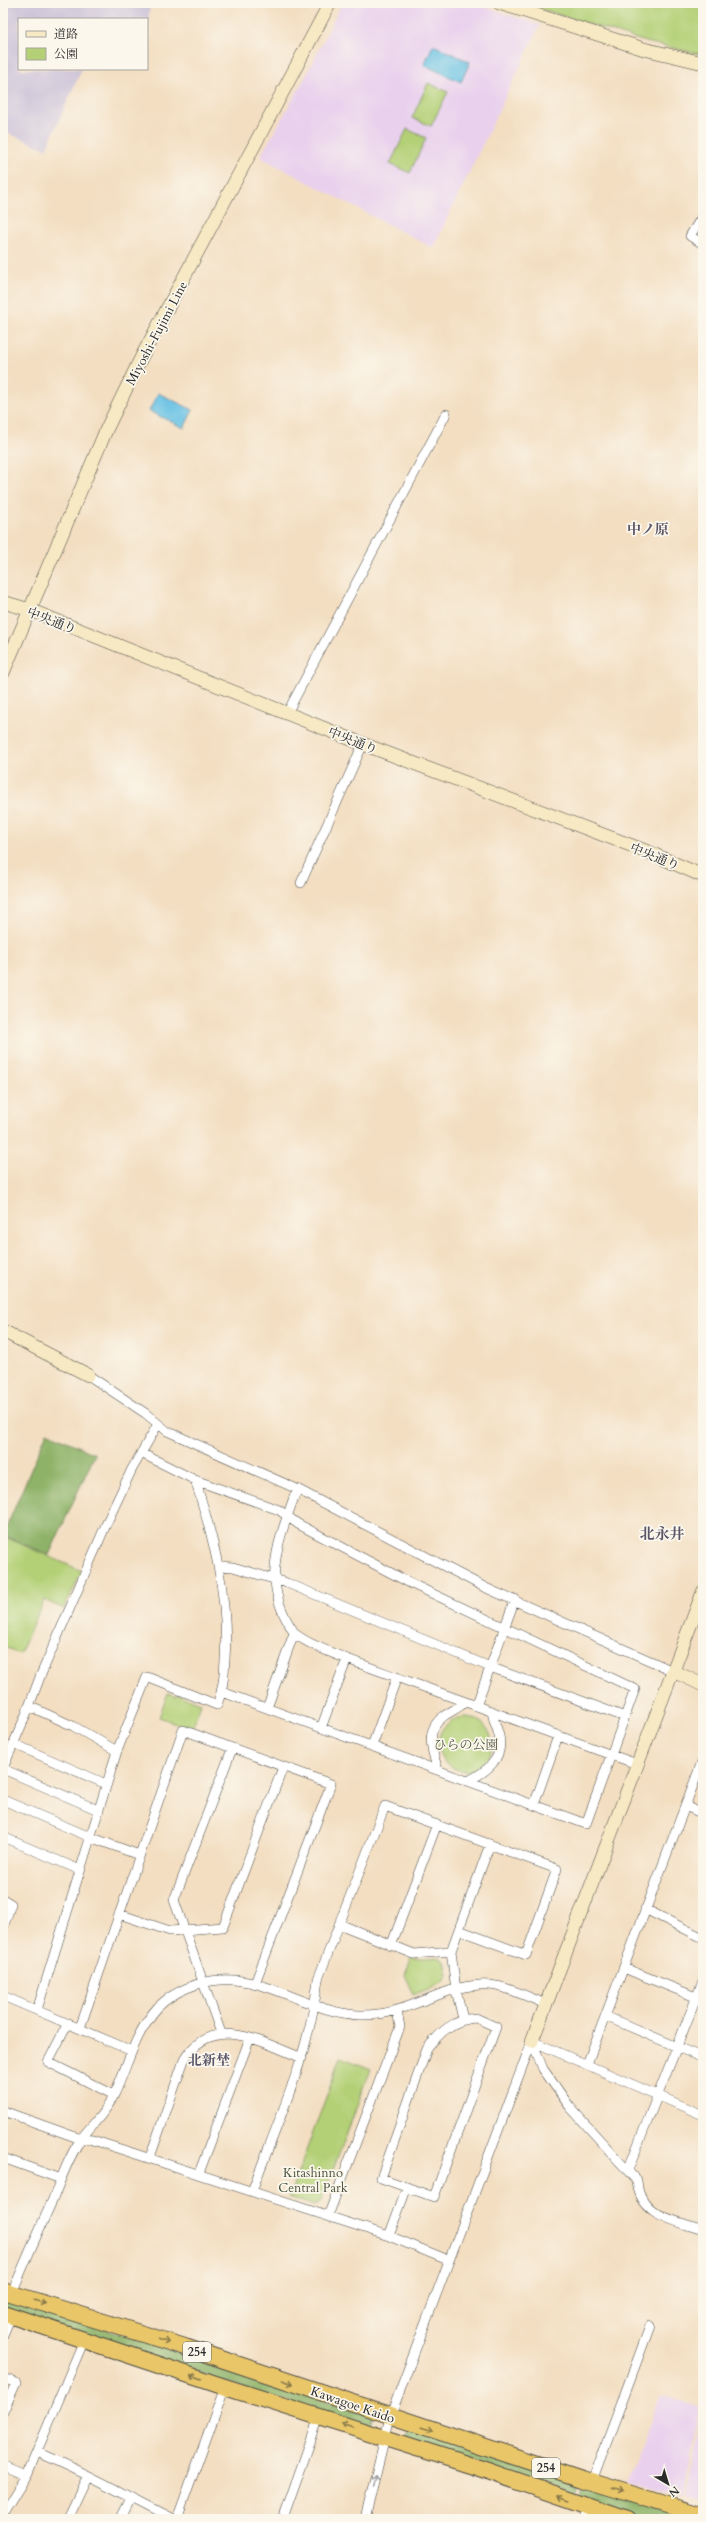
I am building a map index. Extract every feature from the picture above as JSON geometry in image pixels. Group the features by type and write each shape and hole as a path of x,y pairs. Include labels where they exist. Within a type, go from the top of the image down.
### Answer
{"highway":[{"name":"Kawagoe Kaido","path":"7,2292 185,2348 390,2417 703,2516"},
{"name":"Kawagoe Kaido","path":"7,2315 225,2387 384,2437 586,2513 627,2519"}],"street":[{"name":"Miyoshi-Fujimi Line","path":"3,673 107,428 141,358 330,3"},
{"path":"499,3 644,49 703,63"},
{"path":"703,215 690,236 703,244"},
{"path":"287,714 446,414"},
{"name":"中央通り","path":"3,602 30,610 363,744 646,851 703,876"},
{"path":"301,883 363,744"},
{"path":"3,1331 88,1375 167,1431 297,1489 447,1568 703,1685"},
{"path":"98,1810 3,1768 92,1556 141,1453 158,1424"},
{"path":"141,1453 195,1480 279,1510 412,1584 635,1689 586,1824 222,1692"},
{"path":"37,2010 117,1750 147,1677 217,1705 222,1692 226,1616 210,1526 195,1480"},
{"path":"297,1489 274,1558 273,1580 278,1599 294,1633 347,1659 637,1764"},
{"path":"218,1566 233,1566 273,1580 287,1583 490,1667 625,1717"},
{"path":"365,2519 390,2417 448,2260 703,1592"},
{"path":"476,1706 515,1600"},
{"path":"267,1708 294,1633"},
{"path":"322,1728 347,1659"},
{"path":"372,1746 397,1677"},
{"path":"438,1770 430,1747 434,1728 440,1719 465,1702"},
{"path":"29,1706 73,1726 117,1750"},
{"path":"468,1781 490,1767 498,1756 499,1737 492,1711"},
{"path":"80,2028 183,1730 331,1784 255,1983"},
{"path":"534,1805 558,1736"},
{"path":"14,1744 106,1784"},
{"path":"221,2033 202,1983 174,1900 232,1749"},
{"path":"587,2064 703,1759"},
{"path":"119,1914 159,1928 185,1930 223,1927 283,1767"},
{"path":"3,1800 90,1837 139,1855"},
{"path":"252,2191 302,2058 315,2006 318,1979 385,1806 557,1869 526,1955 459,1930"},
{"path":"685,1806 703,1814"},
{"path":"391,1946 437,1824"},
{"path":"3,1837 80,1870"},
{"path":"463,2019 456,1990 451,1951 490,1844"},
{"path":"3,1899 11,1904 3,1928"},
{"path":"645,1909 703,1938"},
{"path":"339,1924 414,1954 451,1951"},
{"path":"624,1968 699,1999"},
{"path":"7,2292 82,2138 102,2116 114,2096 144,2024 160,2006 179,1991 202,1983 234,1979 255,1983 315,2006 358,2015 397,2011 456,1990 480,1985 504,1988 546,2004"},
{"path":"628,2170 676,2047 699,1999 703,1981"},
{"path":"3,1996 68,2022 132,2051"},
{"path":"328,2216 400,2027 397,2011"},
{"path":"605,2016 703,2058"},
{"path":"476,2018 496,2027 434,2197 407,2187 381,2178 427,2049 436,2038 463,2019 476,2018"},
{"path":"68,2022 48,2062 114,2096"},
{"path":"150,2157 184,2060 190,2050 209,2036 221,2033 250,2038 302,2058"},
{"path":"199,2173 250,2038"},
{"path":"532,2040 703,2115"},
{"path":"532,2040 543,2069 570,2107 637,2181 638,2192 644,2204 652,2211 703,2230"},
{"path":"3,2111 82,2138 150,2157 388,2236 448,2260"},
{"path":"3,2158 61,2179"},
{"path":"388,2236 407,2187"},
{"path":"3,2335 7,2315"},
{"path":"592,2482 650,2326"},
{"path":"3,2514 27,2475 84,2340"},
{"path":"3,2378 16,2383 3,2412"},
{"path":"177,2519 225,2387"},
{"path":"283,2519 319,2417"},
{"path":"37,2452 68,2465 87,2477 174,2519"},
{"path":"3,2465 27,2475"},
{"path":"67,2519 87,2477"},
{"path":"121,2519 131,2499"}],"shaded area":[{"path":"3,3 150,3 148,24 148,18 18,18 18,70 82,70 46,149 3,131"},
{"path":"342,3 472,3 540,25 433,248 260,157 307,74"},
{"path":"661,2395 699,2407 684,2498 627,2482"},
{"path":"699,2427 703,2428 703,2504 686,2498"}],"green space":[{"path":"522,3 703,3 703,55 646,42"},
{"path":"428,83 448,92 431,126 412,118"},
{"path":"407,129 426,138 410,173 390,164"},
{"path":"47,1432 95,1454 49,1555 3,1535"},
{"path":"5,1537 82,1571 64,1609 44,1600 20,1654 3,1646 3,1543"},
{"path":"168,1693 176,1696 177,1694 201,1703 192,1729 159,1717"},
{"name":"ひらの公園","path":"460,1717 470,1717 484,1725 490,1734 492,1744 490,1754 484,1763 470,1771 460,1771 450,1766 443,1759 438,1749 438,1739 443,1729 450,1722"},
{"path":"439,1957 445,1961 448,1975 444,1982 414,1995 405,1975 411,1959"},
{"name":"Kitashinno Central Park","path":"341,2057 371,2069 321,2202 314,2206 289,2197"},
{"path":"3,2295 373,2416 369,2429 3,2309"},
{"path":"410,2429 578,2483 573,2496 407,2438"},
{"path":"583,2484 698,2519 643,2519 578,2498"}],"water":[{"path":"433,45 470,62 461,82 424,65"},
{"path":"158,393 193,410 184,428 149,411"}],"district":[{"name":"中ノ原","path":"648,529"},
{"name":"北永井","path":"662,1534"},
{"name":"北新埜","path":"209,2060"}]}
